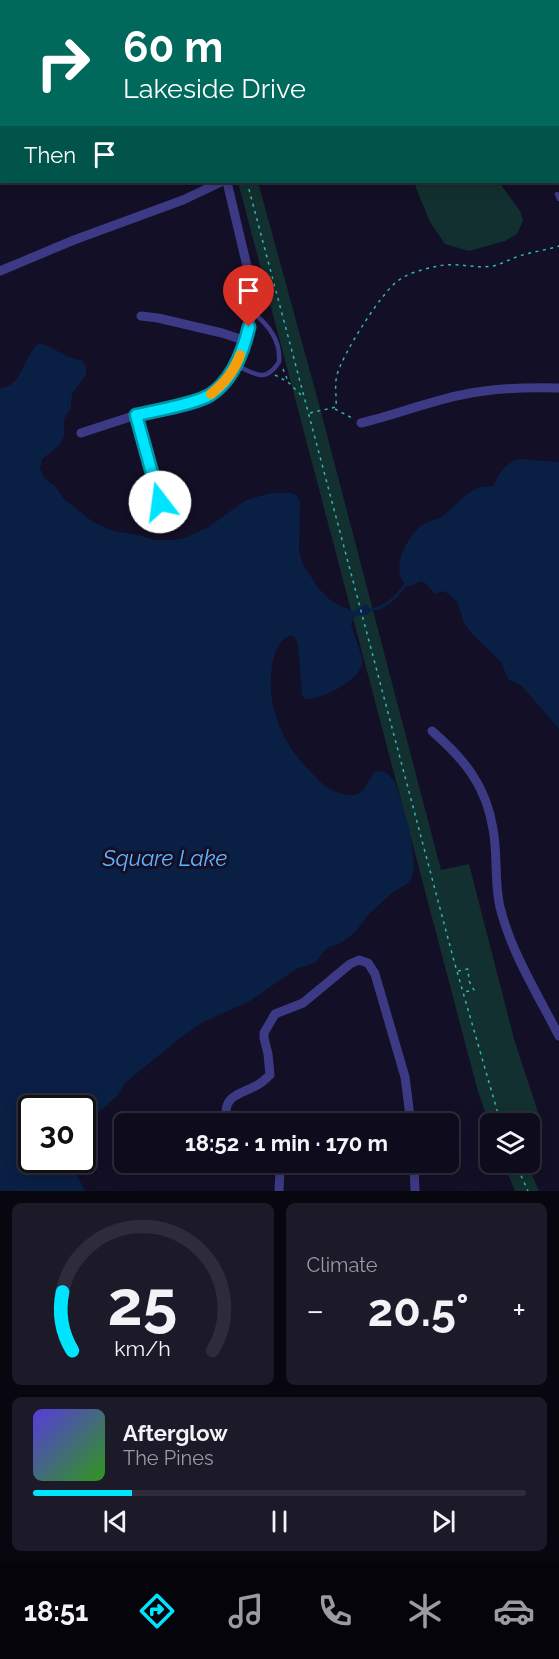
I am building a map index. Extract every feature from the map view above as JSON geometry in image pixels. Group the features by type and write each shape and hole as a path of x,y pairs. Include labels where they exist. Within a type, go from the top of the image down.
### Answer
{"street":[{"path":"0,271 183,200 219,183"},
{"path":"81,433 210,395 227,379 236,366 246,341 252,312 251,283 227,183"},
{"path":"141,316 222,333 246,341"},
{"path":"361,423 461,395 497,389 559,388"},
{"path":"136,415 160,502"},
{"path":"432,731 470,769 485,797 494,829 500,906 524,966 559,1036"},
{"path":"226,1113 230,1101 236,1094 260,1084 270,1075 264,1032 275,1014 303,1003 350,964 359,960 368,963 375,974 405,1077 410,1113"},
{"path":"279,1191 280,1173"},
{"path":"414,1173 415,1191"}],"lane":[{"path":"236,366 255,375 264,375 270,373 279,362 278,346 271,329 252,312"}],"path":[{"path":"247,183 457,972 498,1113"},
{"path":"334,409 337,405 336,378 347,351 370,314 399,280 410,274 440,266 500,264 519,256 559,246"},
{"path":"279,362 288,382 304,399"},
{"path":"270,373 288,382"},
{"path":"308,413 334,409 361,423"},
{"path":"457,972 468,969 469,971 469,981 474,990 463,993"},
{"path":"521,1173 528,1191"}],"green space":[{"path":"238,183 258,183 320,408 441,870 469,864 514,1039 538,1113 485,1113"},
{"path":"415,183 500,183 520,211 523,221 517,234 505,241 469,251 445,244 430,222"},
{"path":"507,1173 531,1173 539,1191 515,1191"}],"water":[{"name":"Square Lake","path":"39,343 77,360 82,360 86,367 86,375 72,394 71,408 64,419 64,436 60,445 42,459 40,469 45,479 55,486 64,499 93,522 113,531 155,540 173,540 207,528 246,500 271,493 297,495 300,502 299,550 302,563 319,589 330,600 354,611 366,604 371,610 368,614 355,616 351,625 363,660 361,667 349,681 321,696 305,699 302,694 298,645 295,638 291,635 280,644 273,660 271,680 271,695 278,723 291,749 300,760 326,787 334,791 348,795 358,794 375,772 383,771 388,774 395,782 409,827 414,870 408,883 392,893 344,941 329,947 315,963 296,969 250,1001 201,1023 126,1082 117,1096 96,1116 96,1095 18,1095 18,1173 76,1173 85,1191 0,1191 0,388 13,383"},
{"path":"520,459 559,462 559,729 522,686 508,679 501,662 472,634 464,623 455,599 444,591 435,594 421,581 408,587 399,572 402,553 412,535 419,528 443,516 475,489 494,486 503,469"}],"waterway":[{"path":"371,610 382,607 405,585"}],"slow traffic":[{"path":"211,394 227,379 240,355"}],"route":[{"path":"160,502 136,415 191,402 210,395 223,384 236,366 249,327"}]}
